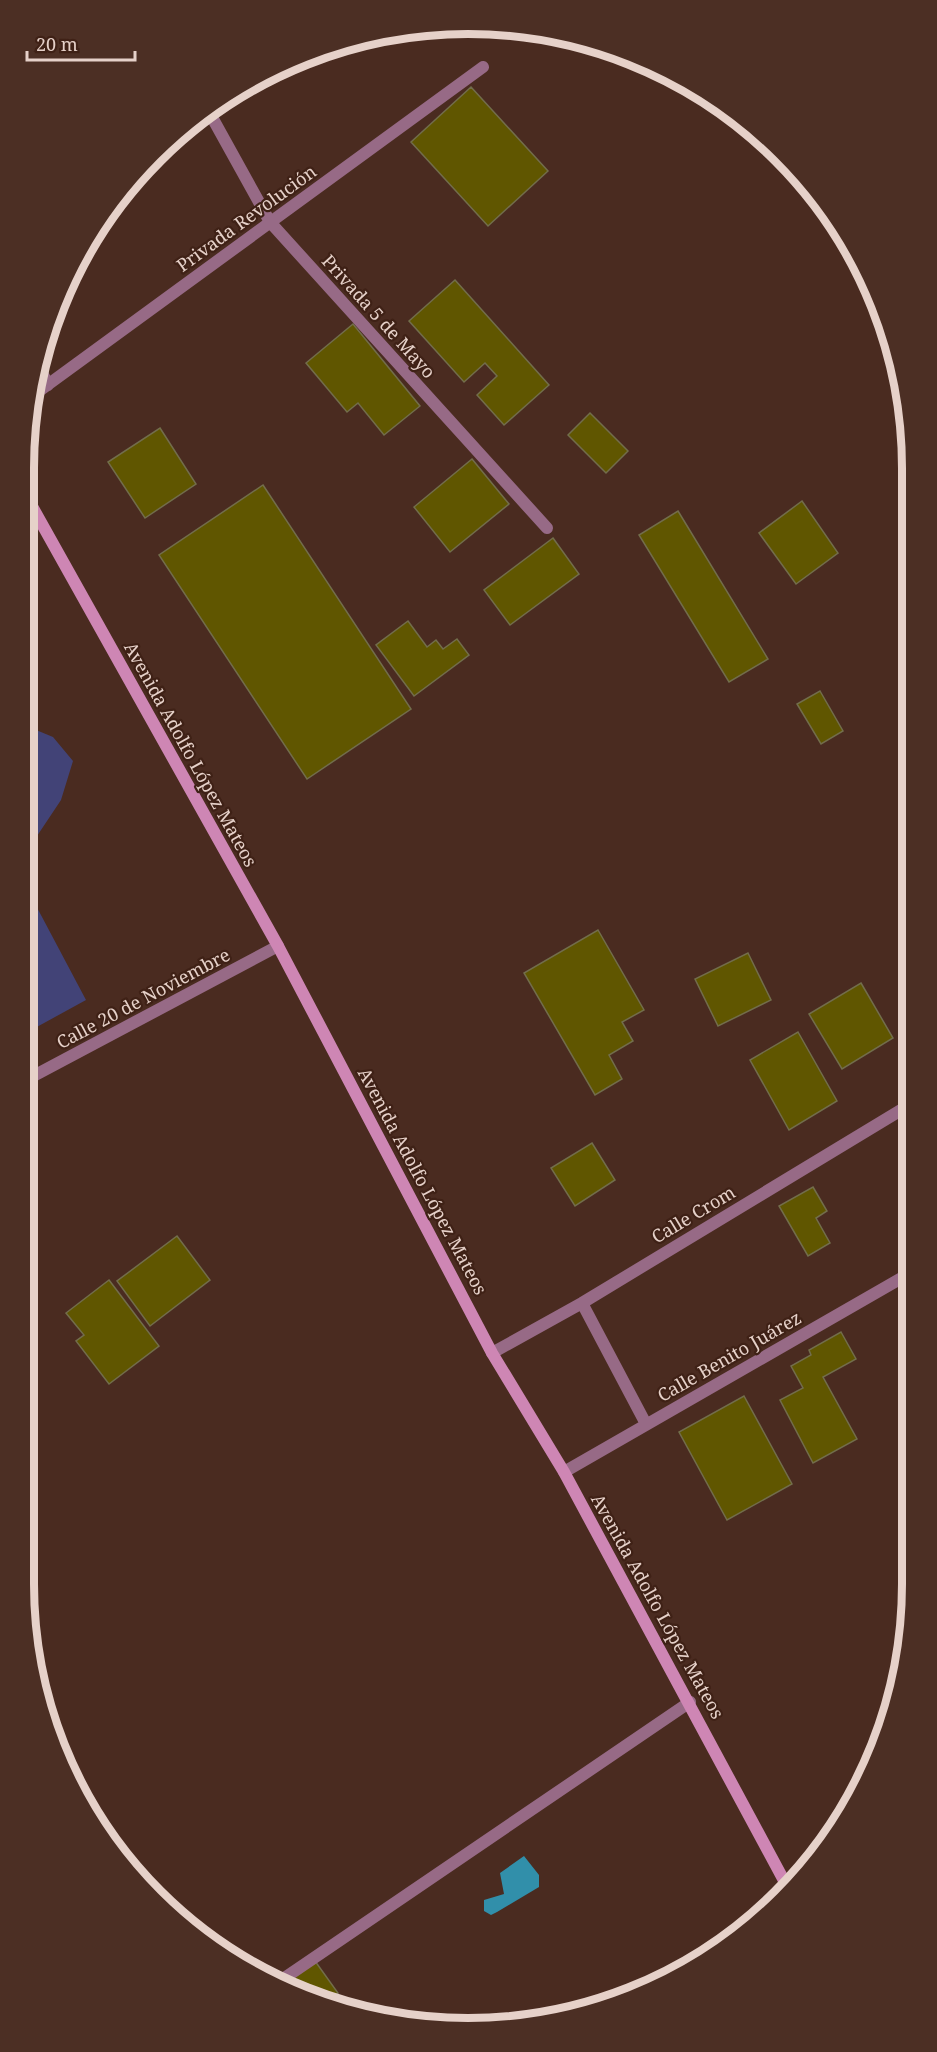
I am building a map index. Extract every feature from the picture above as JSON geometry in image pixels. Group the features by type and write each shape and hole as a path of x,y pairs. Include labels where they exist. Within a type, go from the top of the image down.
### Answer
{"main road":[{"name":"Avenida Adolfo López Mateos","path":"34,510 278,946 492,1353 564,1472 785,1880"}],"street":[{"name":"Privada Revolución","path":"42,389 483,67"},
{"name":"Privada 5 de Mayo","path":"212,118 270,222 547,528"},
{"path":"44,377 48,385"},
{"name":"Calle 20 de Noviembre","path":"34,1076 278,946"},
{"name":"Calle Crom","path":"492,1353 582,1303 902,1109"},
{"name":"Calle Benito Juárez","path":"564,1472 902,1278"},
{"path":"582,1303 646,1424"},
{"path":"286,1977 690,1702"}],"shaded area":[{"path":"34,729 53,737 73,761 61,800 34,840"},
{"path":"34,902 86,1000 34,1029"}],"water":[{"path":"524,1856 539,1875 539,1887 491,1915 484,1911 484,1900 504,1894 500,1873"}],"building":[{"path":"471,87 548,171 488,226 411,142"},
{"path":"455,280 549,385 504,425 477,395 497,376 485,363 464,382 409,321"},
{"path":"353,324 420,406 384,435 358,403 347,412 306,363"},
{"path":"590,413 628,451 606,473 568,435"},
{"path":"160,428 196,484 145,518 108,462"},
{"path":"472,459 509,504 450,552 414,507"},
{"path":"263,485 411,709 307,779 159,555"},
{"path":"802,501 838,553 796,584 759,533"},
{"path":"678,511 768,659 729,682 639,535"},
{"path":"553,538 579,574 510,625 484,590"},
{"path":"408,621 427,647 436,640 443,649 457,639 469,655 414,696 376,645"},
{"path":"820,691 843,731 821,744 797,704"},
{"path":"598,930 644,1010 622,1022 633,1041 609,1055 622,1079 595,1095 524,973"},
{"path":"748,953 771,1000 718,1026 695,979"},
{"path":"861,983 893,1038 842,1069 809,1014"},
{"path":"798,1032 837,1101 789,1130 750,1060"},
{"path":"592,1143 615,1180 575,1206 551,1168"},
{"path":"813,1187 827,1211 816,1218 830,1243 808,1256 779,1206"},
{"path":"177,1236 210,1280 150,1326 117,1281"},
{"path":"109,1280 159,1346 109,1384 76,1341 84,1335 66,1313"},
{"path":"841,1332 856,1359 823,1377 857,1439 813,1463 780,1400 803,1388 791,1366 811,1355 809,1350"},
{"path":"744,1396 792,1484 727,1520 679,1432"},
{"path":"315,1961 338,1993 334,1996 291,1979"}]}
